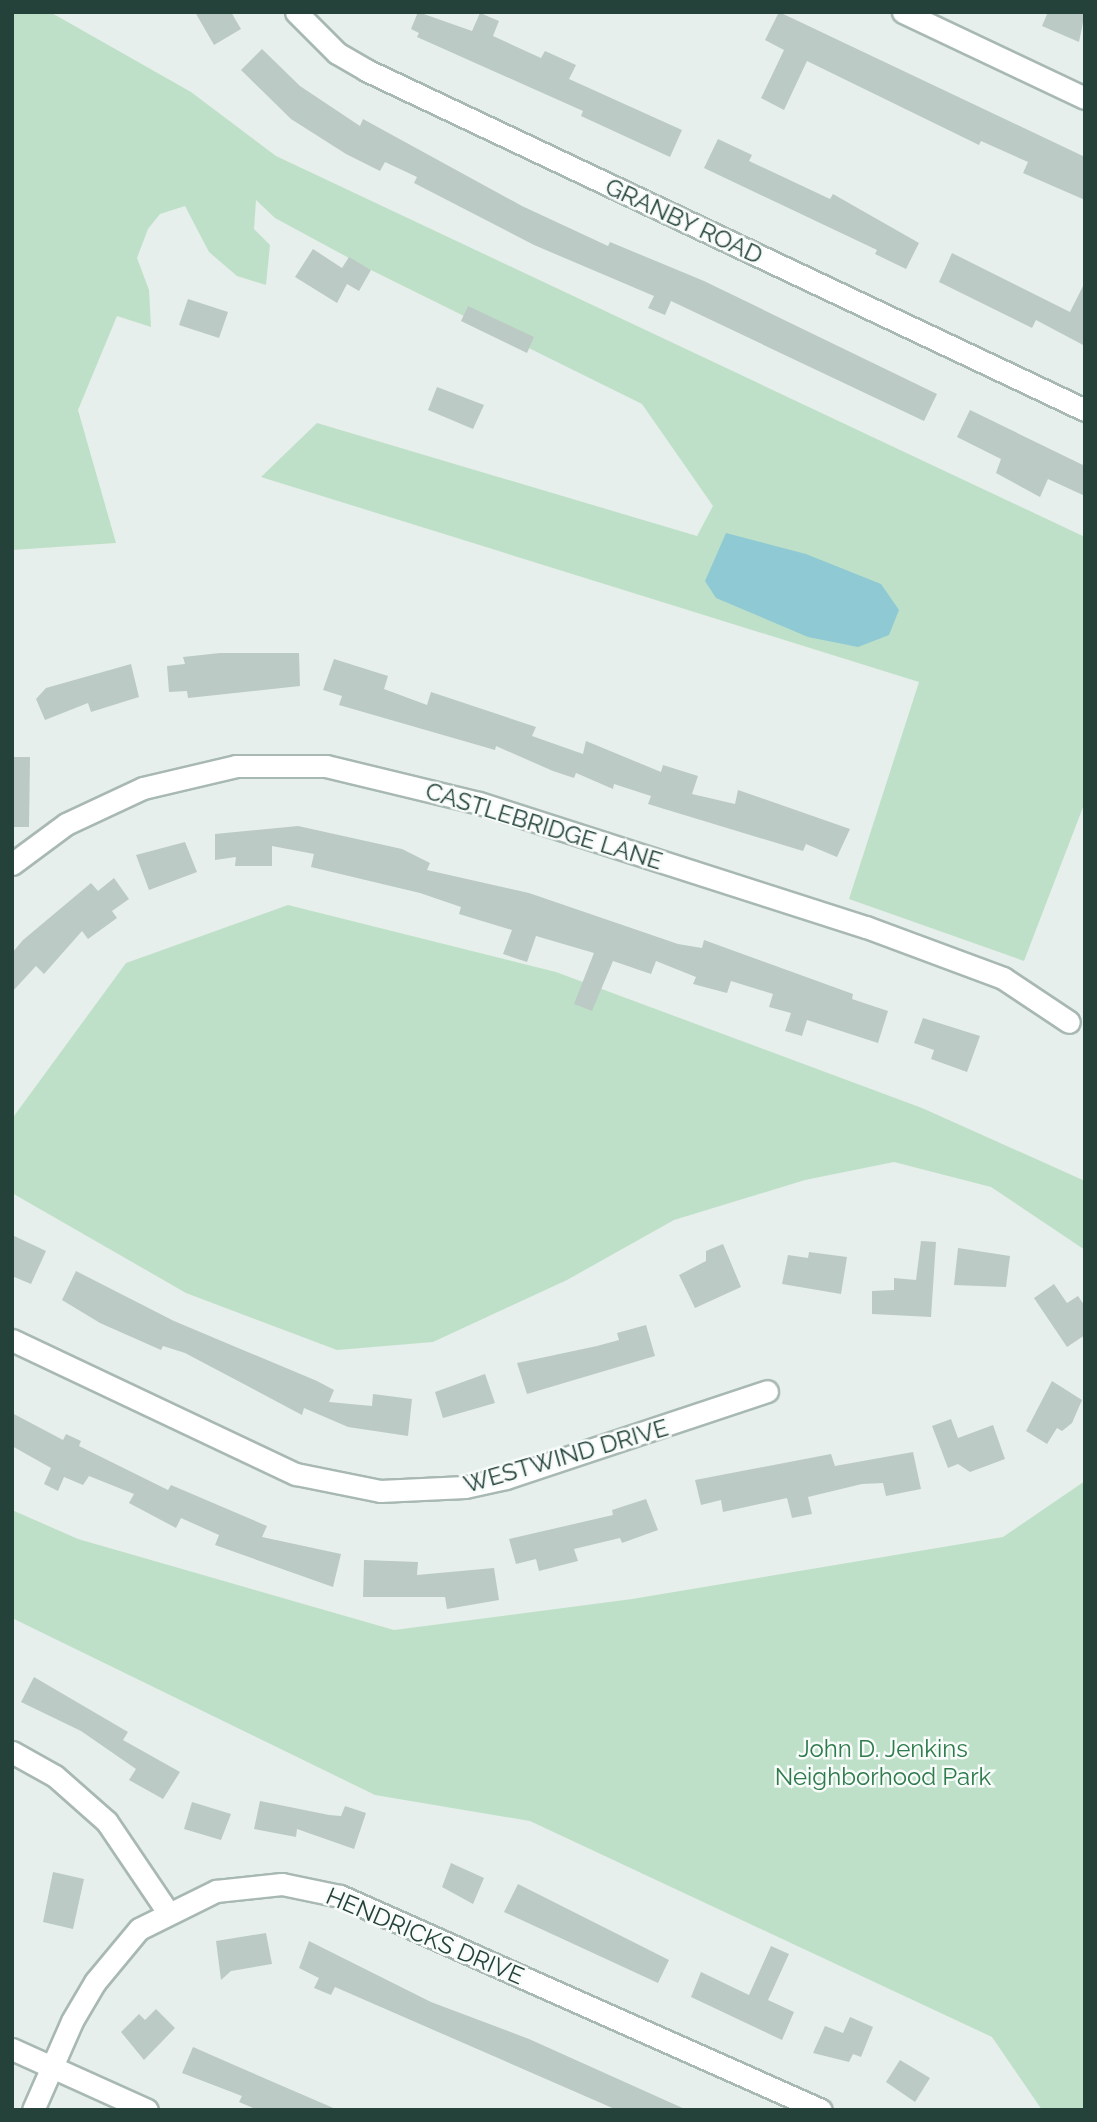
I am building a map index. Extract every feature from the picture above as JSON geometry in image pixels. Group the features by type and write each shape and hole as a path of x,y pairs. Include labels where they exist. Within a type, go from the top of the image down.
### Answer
{"street":[{"name":"GRANBY ROAD","path":"296,12 337,52 366,70 1085,410"},
{"path":"903,12 1085,98"},
{"name":"CASTLEBRIDGE LANE","path":"12,864 66,824 143,788 236,766 326,766 479,803 866,927 1003,978 1069,1022"},
{"name":"WESTWIND DRIVE","path":"12,1340 296,1474 380,1491 454,1489 506,1478 768,1391"},
{"path":"12,1752 55,1776 107,1822 167,1911"},
{"name":"HENDRICKS DRIVE","path":"33,2110 95,1982 139,1929 167,1911 216,1891 249,1885 282,1884 341,1896 821,2110"},
{"path":"12,2049 147,2110"}],"green space":[{"path":"12,12 50,12 191,92 276,156 1085,537 1085,802 1024,961 849,899 919,682 261,477 317,423 697,536 713,506 642,404 373,271 275,218 256,200 254,229 270,245 266,285 237,276 209,252 185,206 160,214 148,229 137,258 149,290 151,327 117,316 78,410 116,543 12,550"},
{"path":"288,905 556,972 922,1108 1085,1181 1085,1250 991,1187 894,1162 805,1180 674,1220 567,1280 433,1342 337,1350 186,1293 12,1193 14,1116 126,963"},
{"name":"John D. Jenkins Neighborhood Park","path":"1085,1481 1085,2110 1042,2110 992,2037 530,1821 375,1795 12,1618 12,1510 78,1539 394,1630 632,1599 1003,1537"}],"water":[{"path":"726,533 806,554 881,584 899,610 889,635 858,647 808,637 716,598 705,581"}],"building":[{"path":"195,12 231,12 241,29 214,45"},
{"path":"418,12 472,31 480,13 499,21 493,36 541,58 545,51 576,65 569,79 682,130 670,157 581,116 583,111 417,37 419,33 411,29"},
{"path":"779,12 1085,157 1085,200 1023,173 1028,162 981,141 979,145 807,61 784,110 761,98 784,50 765,40"},
{"path":"1048,12 1085,12 1079,42 1042,26"},
{"path":"262,49 300,86 360,126 363,119 522,206 608,246 610,242 704,281 937,394 924,421 671,301 665,315 648,308 654,296 534,245 414,183 417,177 385,162 380,171 346,154 291,119 241,70"},
{"path":"718,139 752,155 749,161 830,199 833,194 919,243 906,269 875,254 877,250 704,168"},
{"path":"313,249 342,268 349,257 371,270 359,291 347,284 337,303 295,277"},
{"path":"952,253 1070,312 1085,282 1085,346 1036,320 1032,328 939,282"},
{"path":"188,299 228,312 219,338 179,325"},
{"path":"468,306 534,337 527,353 461,321"},
{"path":"437,387 484,405 473,429 428,410"},
{"path":"970,410 1085,466 1085,496 1048,479 1040,497 996,473 1001,459 957,437"},
{"path":"220,653 299,653 300,686 188,698 187,691 169,692 167,666 185,664 183,657"},
{"path":"334,659 388,676 384,689 427,705 431,692 536,727 532,736 583,754 586,741 661,772 663,765 698,776 692,794 735,804 738,790 850,829 837,857 806,844 803,851 648,804 651,796 614,784 613,789 576,773 574,778 496,746 495,750 339,705 342,696 323,690"},
{"path":"131,664 139,697 91,712 88,703 45,720 36,699 46,688"},
{"path":"12,757 30,757 29,827 14,827"},
{"path":"298,826 402,849 430,863 427,870 529,893 678,944 702,948 704,940 853,994 852,999 888,1011 878,1043 807,1020 802,1036 785,1031 791,1013 769,1007 773,994 731,981 727,993 693,984 696,977 656,961 651,974 613,961 592,1011 574,1004 594,953 536,936 527,962 503,954 512,930 459,914 461,907 420,893 311,867 314,854 272,846 272,866 235,866 236,857 215,860 215,834"},
{"path":"185,842 197,872 149,890 136,855"},
{"path":"114,878 129,899 112,911 117,918 88,939 82,931 44,974 36,966 12,992 12,953 23,940 91,883 98,891"},
{"path":"923,1018 980,1036 967,1072 931,1059 934,1050 914,1043"},
{"path":"12,1235 46,1251 31,1284 12,1276"},
{"path":"921,1241 936,1242 931,1317 872,1314 872,1291 894,1290 894,1278 916,1280"},
{"path":"723,1244 741,1287 695,1308 679,1275 706,1261 706,1251"},
{"path":"958,1248 1010,1256 1006,1287 954,1285"},
{"path":"809,1252 847,1257 841,1294 782,1284 788,1255 808,1258"},
{"path":"76,1271 174,1321 317,1381 334,1390 329,1402 372,1406 373,1394 412,1399 408,1436 348,1427 304,1408 302,1415 185,1353 163,1346 161,1350 100,1323 62,1300"},
{"path":"1054,1284 1067,1303 1078,1296 1085,1306 1085,1335 1067,1347 1034,1298"},
{"path":"646,1325 655,1356 527,1394 517,1363 619,1340 617,1333"},
{"path":"485,1374 495,1403 443,1418 435,1392"},
{"path":"1052,1381 1082,1400 1072,1423 1062,1431 1057,1428 1047,1444 1026,1431"},
{"path":"12,1413 63,1440 66,1434 81,1441 79,1446 168,1490 171,1485 267,1526 262,1537 341,1554 333,1587 215,1545 219,1535 181,1518 176,1528 129,1503 134,1494 89,1476 83,1485 64,1477 58,1491 44,1484 51,1468 12,1446"},
{"path":"951,1419 958,1438 993,1425 1005,1459 970,1472 958,1464 948,1468 932,1426"},
{"path":"913,1452 921,1489 886,1496 883,1483 862,1484 808,1497 812,1514 792,1518 787,1498 723,1512 721,1500 701,1505 695,1480 831,1454 835,1466"},
{"path":"646,1499 658,1530 622,1543 620,1538 574,1549 578,1561 539,1571 536,1559 516,1564 509,1539 613,1515 612,1510"},
{"path":"364,1560 418,1562 417,1575 494,1568 499,1600 447,1609 445,1597 363,1597"},
{"path":"34,1677 128,1732 123,1740 180,1772 163,1799 129,1780 136,1769 81,1731 21,1702"},
{"path":"260,1801 329,1815 341,1816 345,1806 366,1813 354,1849 297,1829 296,1837 254,1829"},
{"path":"192,1802 231,1814 221,1840 184,1829"},
{"path":"451,1863 484,1878 473,1904 442,1887"},
{"path":"53,1872 84,1879 73,1929 43,1922"},
{"path":"518,1884 669,1960 658,1983 504,1912"},
{"path":"266,1933 272,1964 231,1971 221,1980 216,1941"},
{"path":"309,1941 431,2002 529,2039 687,2110 617,2110 335,1987 331,1995 314,1988 319,1978 299,1968"},
{"path":"771,1946 789,1954 768,2000 794,2012 782,2040 691,1997 701,1972 749,1995"},
{"path":"156,2009 175,2028 144,2060 121,2032 139,2014 145,2020"},
{"path":"850,2017 873,2027 861,2057 853,2054 849,2062 813,2053 825,2026 843,2033"},
{"path":"193,2047 338,2110 258,2110 239,2102 242,2096 182,2073"},
{"path":"900,2060 930,2078 915,2102 886,2082"}]}
